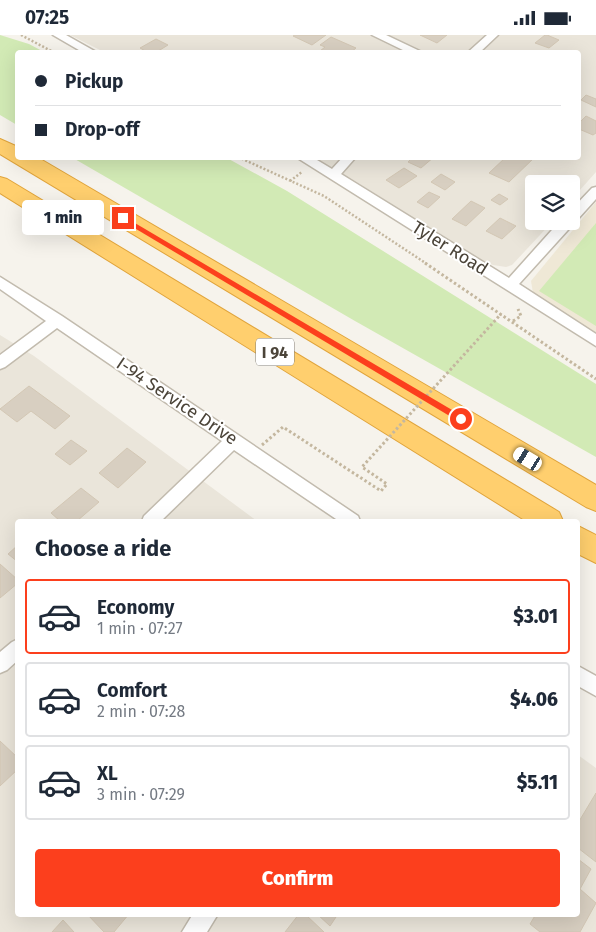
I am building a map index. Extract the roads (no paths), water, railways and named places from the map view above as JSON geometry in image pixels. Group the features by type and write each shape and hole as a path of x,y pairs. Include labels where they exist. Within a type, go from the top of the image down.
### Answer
{"highway":[{"path":"0,145 15,153"},
{"name":"I 94","path":"26,160 596,499"},
{"name":"I 94","path":"0,184 546,519"},
{"path":"580,540 596,550"}],"street":[{"path":"58,35 87,50"},
{"path":"377,35 412,50"},
{"path":"476,50 493,35"},
{"name":"Tyler Road","path":"307,160 510,285 596,341"},
{"path":"333,175 347,160"},
{"path":"580,208 596,191"},
{"path":"510,285 560,230"},
{"name":"I-94 Service Drive","path":"0,282 349,519"},
{"path":"0,363 56,320"},
{"path":"152,519 234,440"},
{"path":"0,664 15,651"},
{"path":"580,676 596,687"},
{"path":"193,932 205,917"}]}
